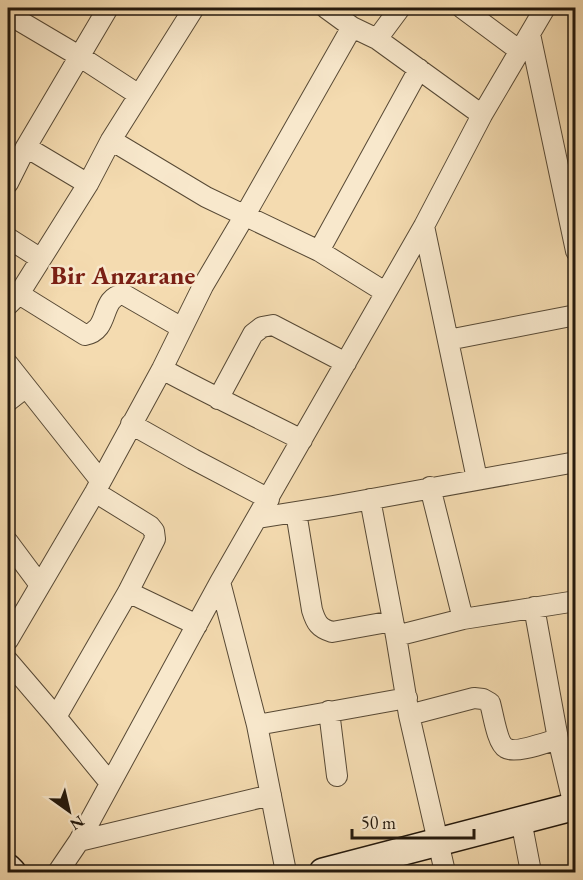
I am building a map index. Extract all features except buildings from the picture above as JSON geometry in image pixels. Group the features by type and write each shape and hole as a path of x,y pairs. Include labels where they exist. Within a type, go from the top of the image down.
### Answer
{"street":[{"path":"8,183 26,147 108,8"},
{"path":"182,328 123,294 111,300 98,329 92,334 85,335 13,300 88,184 111,140 194,8"},
{"path":"326,8 352,27 377,39 482,115"},
{"path":"377,39 400,8"},
{"path":"462,8 520,51"},
{"path":"58,873 79,841 220,582 424,226 482,115 545,8"},
{"path":"13,17 139,95"},
{"path":"8,640 98,486 162,369 203,286 246,215 352,27"},
{"path":"530,34 567,166 576,251"},
{"path":"318,251 419,69"},
{"path":"111,140 206,197 318,251 385,292"},
{"path":"26,147 88,184"},
{"path":"424,226 477,479"},
{"path":"8,238 41,259"},
{"path":"448,340 576,315"},
{"path":"218,399 253,334 262,327 273,325 346,363"},
{"path":"8,364 98,486 154,531 155,539 128,592 56,717"},
{"path":"162,369 302,440"},
{"path":"8,401 26,387"},
{"path":"131,424 269,499"},
{"path":"258,518 576,462"},
{"path":"430,487 463,619"},
{"path":"370,499 408,706 445,873"},
{"path":"296,512 312,610 316,621 323,629 332,632 394,628 576,601"},
{"path":"8,542 40,585"},
{"path":"220,582 257,725 286,873"},
{"path":"128,592 197,625"},
{"path":"323,873 575,806 558,739 534,607"},
{"path":"8,661 14,681 56,717 110,783"},
{"path":"257,725 329,711 408,706 474,698 490,703 501,742 506,749 514,751 558,739"},
{"path":"329,711 338,776"},
{"path":"79,841 271,795"},
{"path":"521,820 531,873"},
{"path":"8,868 12,873"}],"district":[{"name":"Bir Anzarane","path":"123,275"}]}
